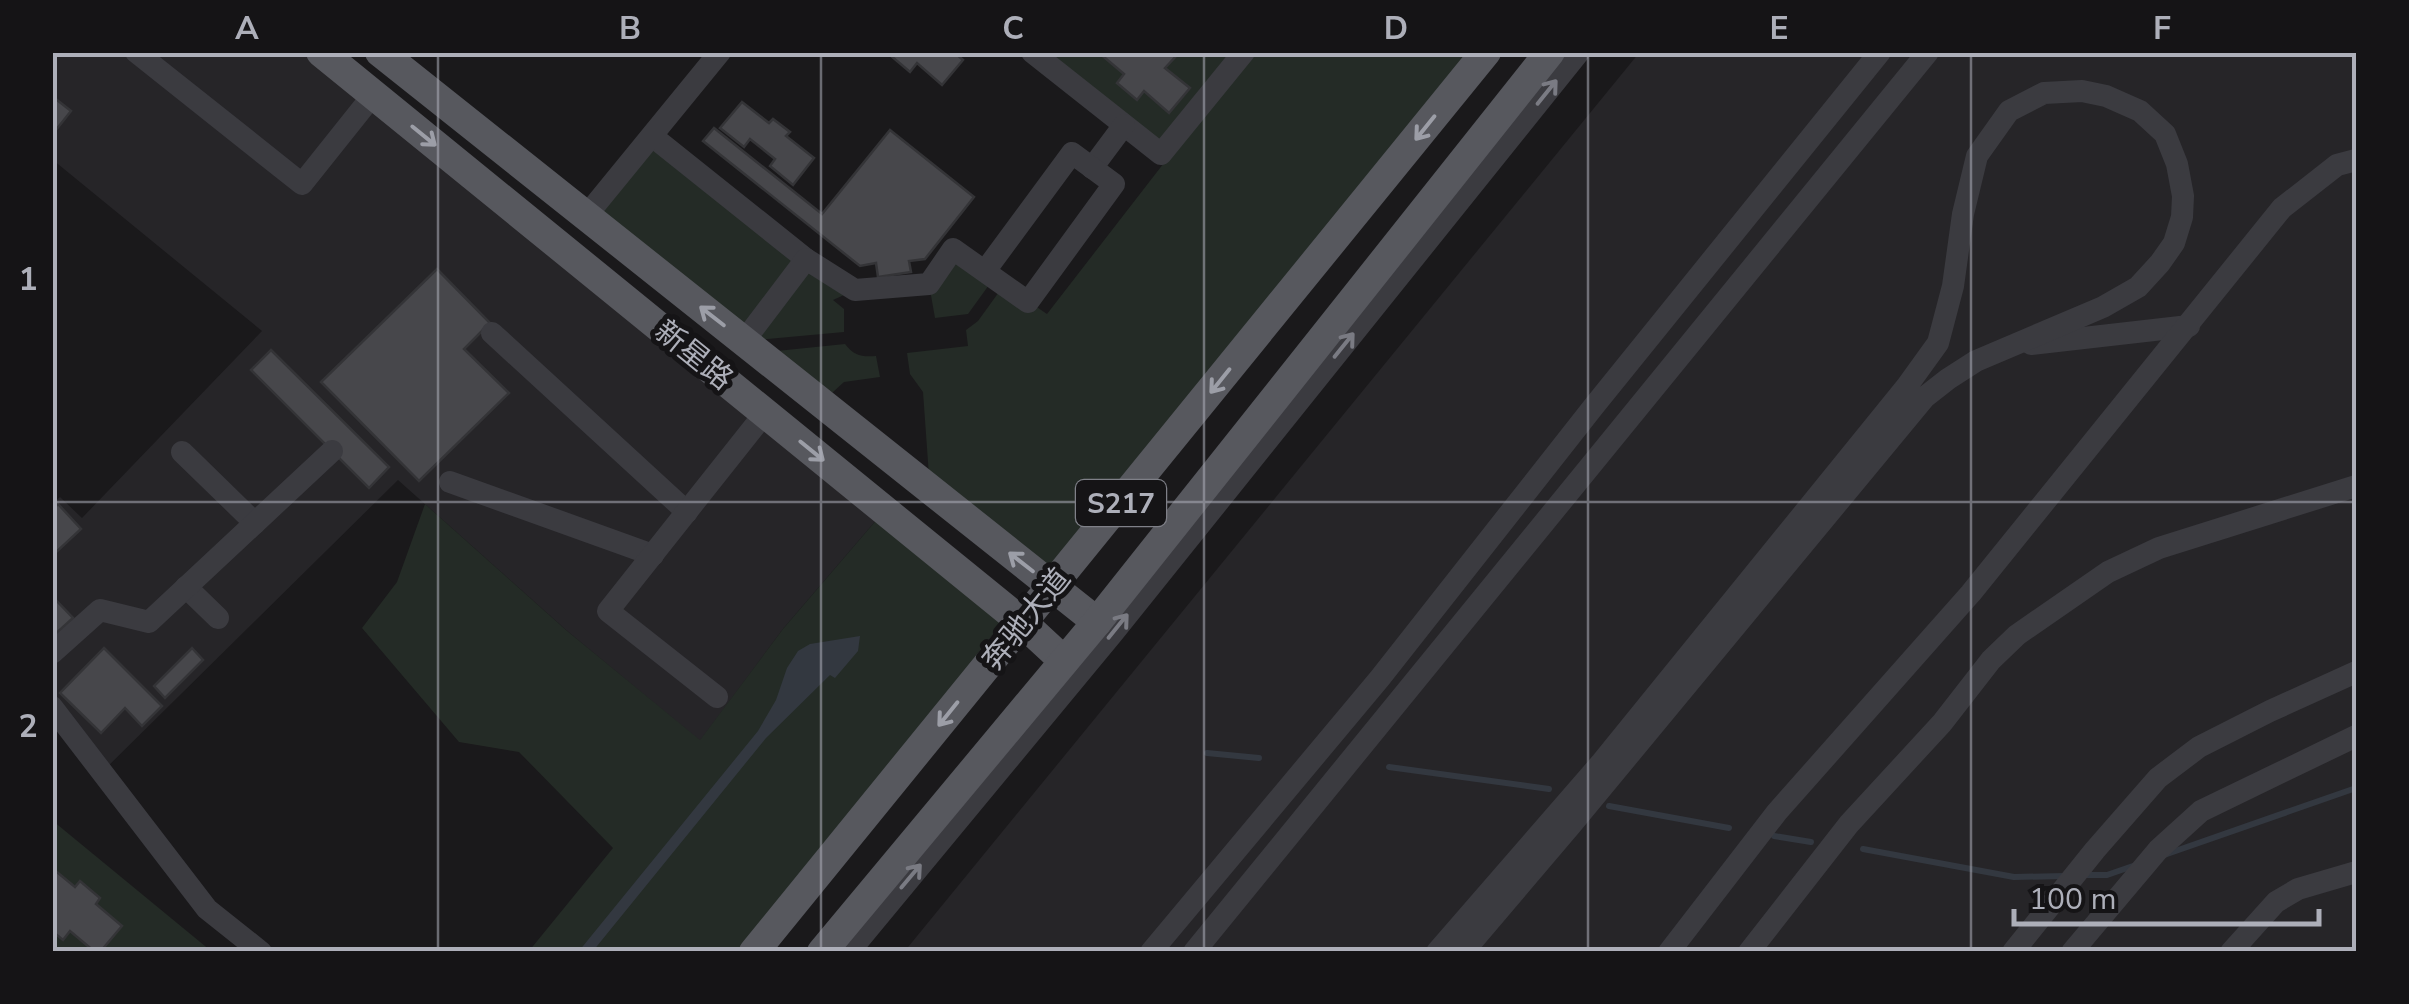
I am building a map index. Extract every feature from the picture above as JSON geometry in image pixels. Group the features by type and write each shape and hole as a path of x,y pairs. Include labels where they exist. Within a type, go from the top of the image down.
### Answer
{"main road":[{"name":"新星路","path":"321,52 1023,623 1058,680"},
{"name":"新星路","path":"380,52 1097,622"},
{"name":"奔驰大道","path":"754,952 1486,52"},
{"name":"奔驰大道","path":"822,952 1058,680 1097,622 1550,52"}],"street":[{"path":"136,52 302,184 373,95"},
{"path":"586,216 720,52"},
{"path":"1032,52 1160,154 1244,52"},
{"path":"849,952 1058,680 1579,52"},
{"path":"1151,952 1380,678 1880,52"},
{"path":"1194,952 1928,52"},
{"path":"1437,952 1602,762 1938,343 1977,156 2009,111 2044,93 2082,91 2106,96 2140,111 2165,134 2177,164 2182,196 2182,217 2174,243 2160,263 2138,287 2103,307 1976,361 1925,397 1463,952"},
{"path":"1092,168 1124,125"},
{"path":"652,136 806,259 855,290 929,284 953,249 1028,302 1114,184 1072,153 985,271"},
{"path":"1669,952 1778,812 1972,593 2282,208 2337,165 2356,160"},
{"path":"744,342 806,259"},
{"path":"2008,346 2189,326"},
{"path":"492,334 687,512"},
{"path":"718,697 608,612 765,413"},
{"path":"52,653 100,610 149,622 332,451"},
{"path":"182,452 255,524"},
{"path":"450,482 653,555"},
{"path":"1749,952 1850,824 2017,636 2108,572 2159,548 2356,486"},
{"path":"186,587 218,618"},
{"path":"2014,952 2158,778 2199,747 2356,672"},
{"path":"52,707 207,909 261,952"},
{"path":"2072,952 2158,850 2202,811 2356,736"},
{"path":"2231,952 2276,902 2298,889 2356,872"},
{"path":"2314,884 2356,892"},
{"path":"2087,952 2108,907"}],"shaded area":[{"path":"53,53 321,53 885,510 783,629 700,741 566,630 398,480 102,772 53,707 53,503 60,497 82,518 262,331 53,160"},
{"path":"1032,53 1486,53 1053,587 930,490 923,392 910,374 907,353 968,346 966,330 978,321 1004,285 1047,314 1167,159"},
{"path":"1639,53 2356,53 2356,951 904,952"},
{"path":"652,136 855,290 833,300 844,309 844,332 744,341 586,216"},
{"path":"953,249 994,278 968,314 935,318 929,284"},
{"path":"845,344 859,355 876,356 880,377 844,382 821,403 758,353"},
{"path":"425,504 566,630 700,740 783,629 885,510 1023,623 754,952 529,951 613,848 519,752 459,742 362,628 397,582"},
{"path":"860,636 858,651 835,678 830,675 766,738 593,951 579,951 758,731 798,651 810,644"},
{"path":"53,821 211,951 53,951"}],"building":[{"path":"954,52 963,60 942,85 917,63 910,72 890,55"},
{"path":"1098,52 1174,52 1177,55 1165,68 1190,88 1169,113 1144,91 1137,100 1117,83 1124,74"},
{"path":"52,96 71,111 52,135"},
{"path":"742,102 769,123 773,119 790,132 786,136 814,158 793,185 770,166 775,159 750,139 744,147 720,128"},
{"path":"714,128 822,214 890,130 974,197 925,259 909,261 911,272 878,277 876,263 860,266 703,141"},
{"path":"437,269 490,323 464,349 509,393 419,481 321,382"},
{"path":"271,350 389,467 369,488 251,370"},
{"path":"58,504 81,529 52,556 52,510"},
{"path":"52,596 73,618 52,637"},
{"path":"104,648 162,706 142,726 125,708 101,733 60,693"},
{"path":"192,648 203,660 165,698 154,686"},
{"path":"52,868 75,887 80,881 100,898 96,904 122,926 100,952 70,931 63,940 52,931"}],"waterway":[{"path":"1207,753 1259,758"},
{"path":"1389,767 1549,789"},
{"path":"2164,855 2356,788"},
{"path":"1609,806 1729,828"},
{"path":"1774,836 1811,842"},
{"path":"1863,849 2014,877 2065,876"},
{"path":"2082,875 2107,875 2133,866"}]}
